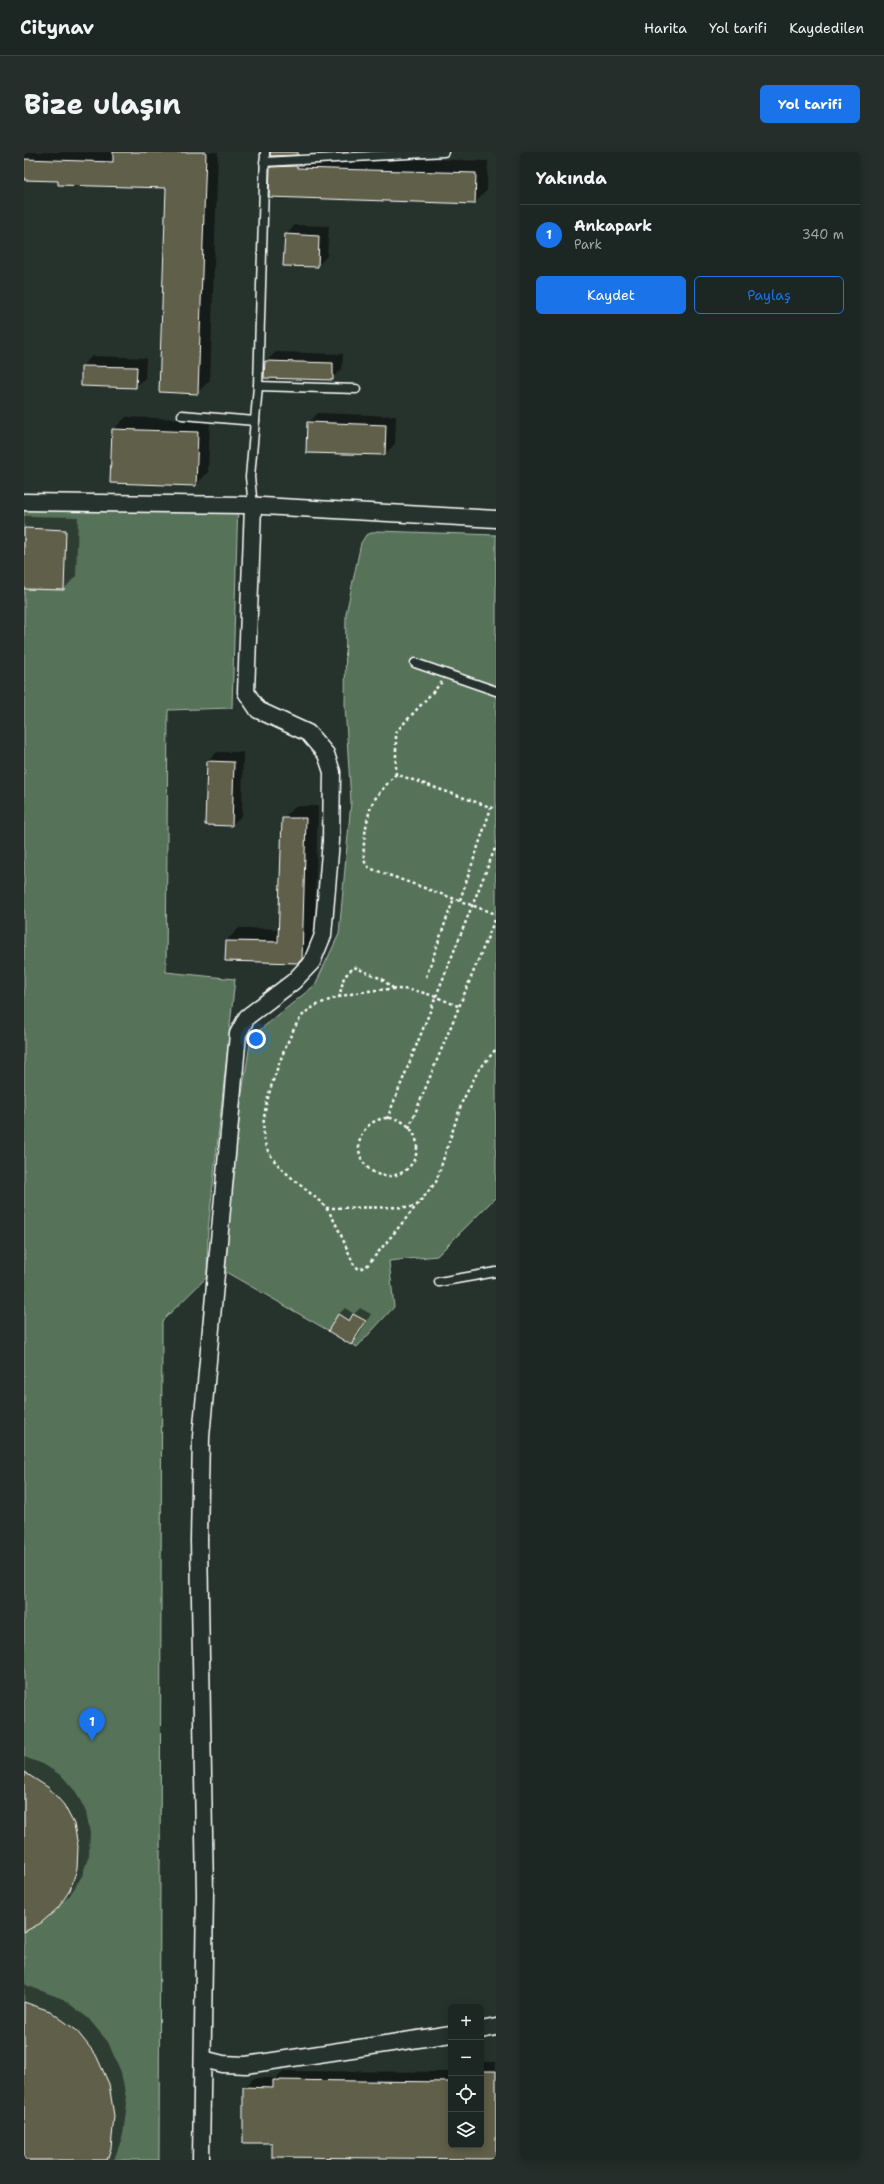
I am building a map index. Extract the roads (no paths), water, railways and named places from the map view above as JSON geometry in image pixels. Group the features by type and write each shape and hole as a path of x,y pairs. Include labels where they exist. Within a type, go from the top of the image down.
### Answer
{"street":[{"path":"24,502 253,506 496,519"},
{"path":"201,2160 204,2059 205,1894 199,1540 201,1437 238,1034 248,1018 293,982 312,962 323,935 331,841 332,772 326,754 308,733 258,710 246,692 253,506"},
{"path":"484,2029 496,2027"},
{"path":"204,2059 223,2064 246,2065 448,2034"}],"lane":[{"path":"253,506 250,477 258,386 265,152"},
{"path":"264,162 444,152"},
{"path":"258,386 356,389"},
{"path":"182,415 255,421"},
{"path":"415,663 496,691"},
{"path":"439,1282 496,1272"}],"place":[{"name":"Ankapark","path":"92,1741"}]}
